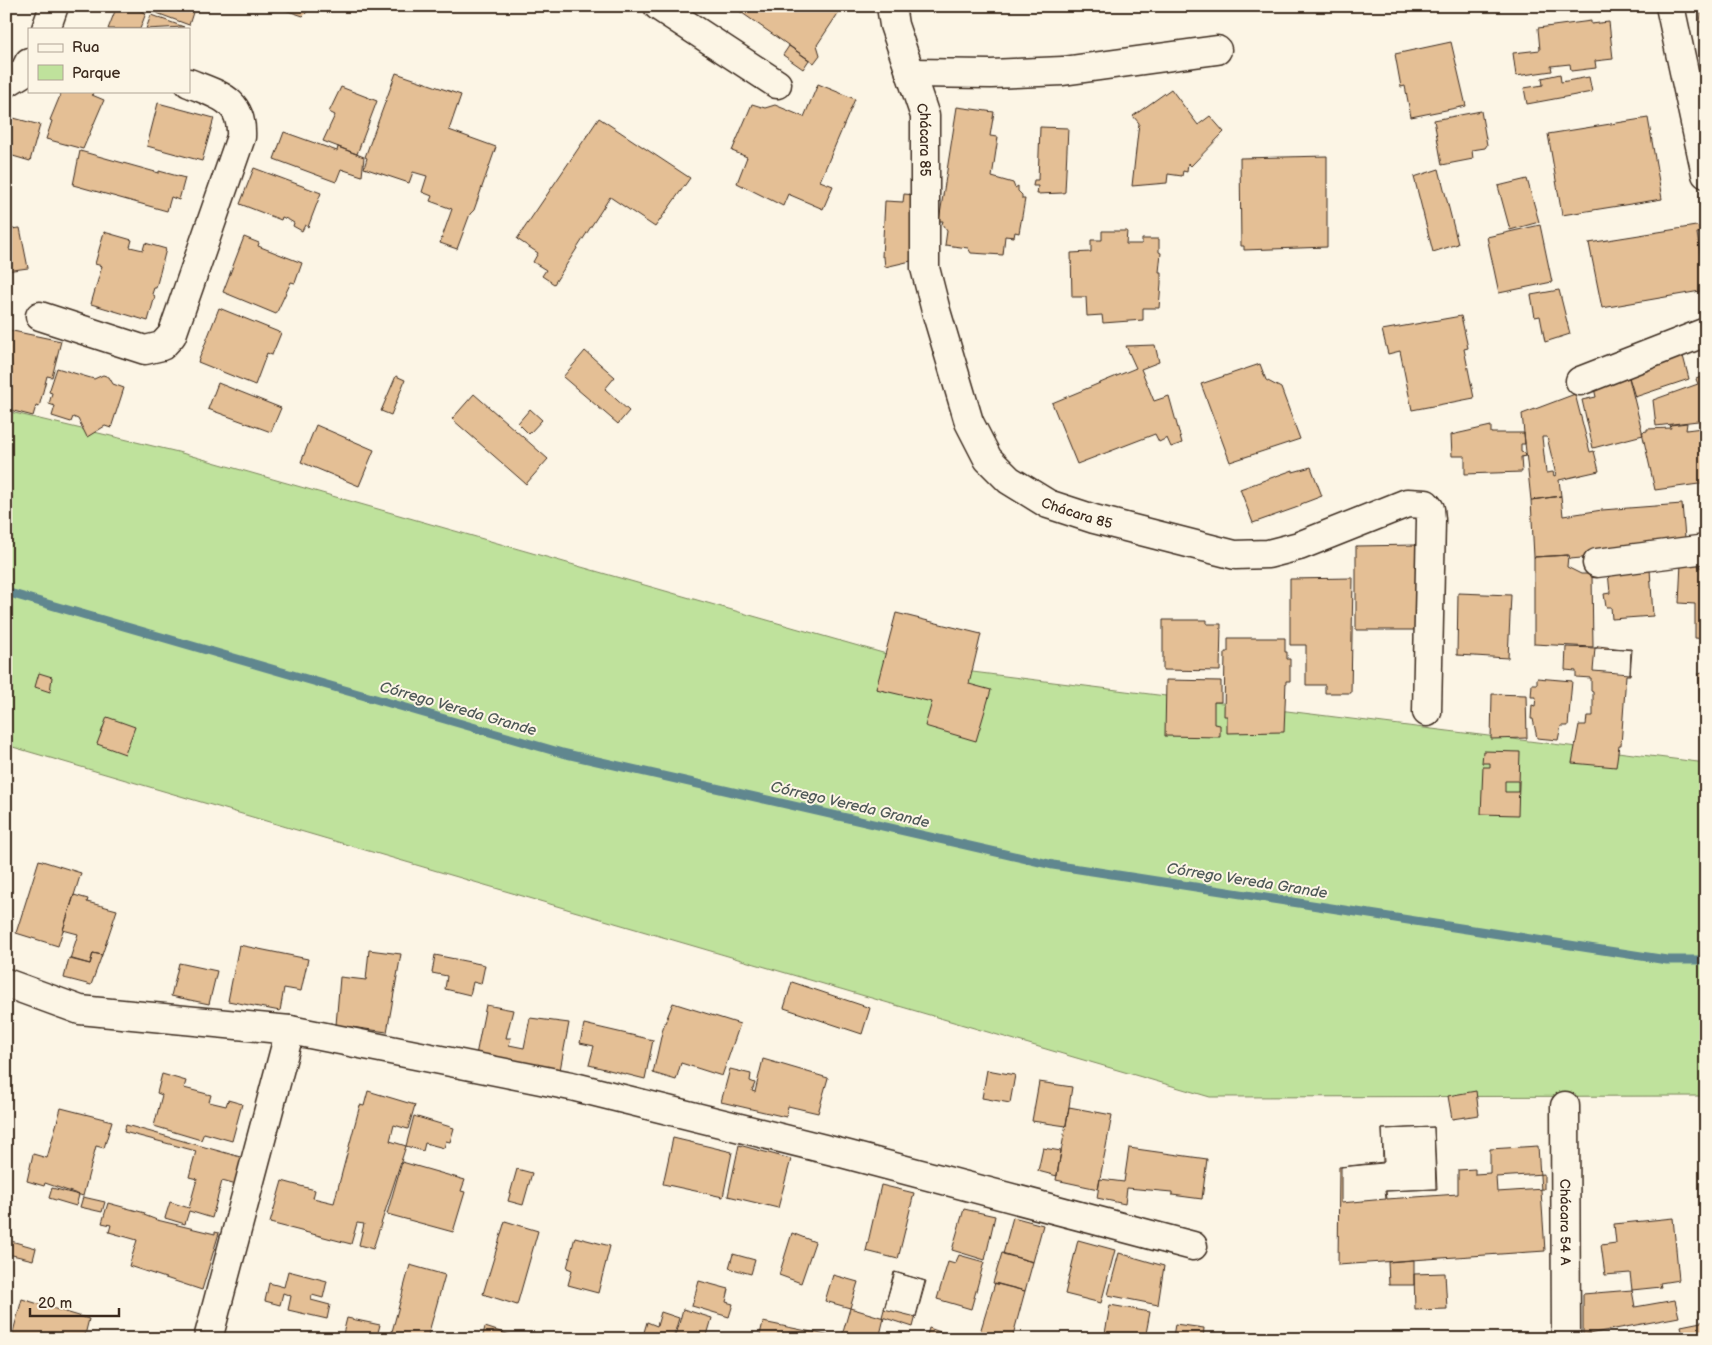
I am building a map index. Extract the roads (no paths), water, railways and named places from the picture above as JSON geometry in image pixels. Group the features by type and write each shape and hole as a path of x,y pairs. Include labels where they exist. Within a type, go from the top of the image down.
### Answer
{"street":[{"path":"658,6 777,84"},
{"name":"Chácara 85","path":"891,6 894,25 925,116 926,268 936,312 967,414 988,459 1009,480 1048,504 1094,519 1235,555 1268,554 1299,546 1407,503 1426,504 1430,509 1431,520 1427,712"},
{"path":"1670,6 1706,174"},
{"path":"910,73 991,74 1063,71 1217,50"},
{"path":"6,83 24,72 28,64"},
{"path":"40,316 145,350 162,346 172,335 241,137 240,118 229,100 190,83"},
{"path":"1580,381 1706,332"},
{"path":"1598,563 1706,550"},
{"path":"6,983 80,1010 290,1030 570,1086 845,1154 1194,1246"},
{"path":"208,1339 290,1030"},
{"name":"Chácara 54 A","path":"1565,1106 1566,1339"}],"waterway":[{"name":"Córrego Vereda Grande","path":"6,592 562,753 1053,865 1667,960 1706,960"}]}
